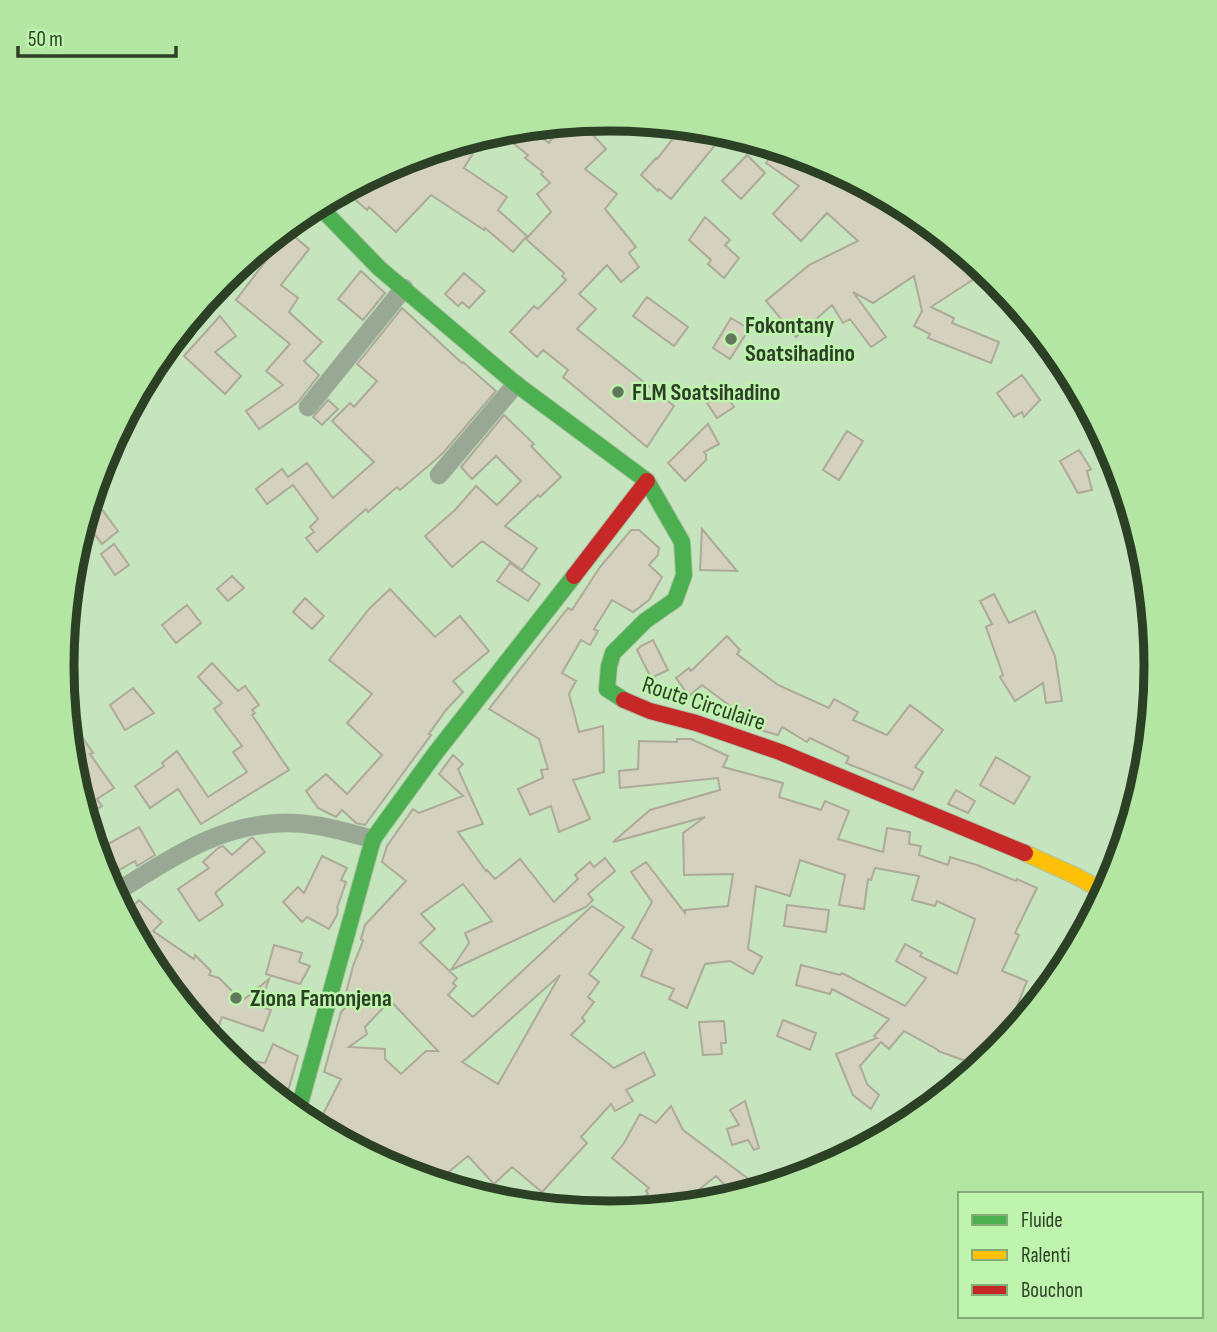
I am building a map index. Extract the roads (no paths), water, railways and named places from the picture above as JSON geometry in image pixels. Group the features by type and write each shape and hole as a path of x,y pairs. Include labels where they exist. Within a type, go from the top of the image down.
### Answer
{"street":[{"name":"Route Circulaire","path":"325,212 379,268 516,384 647,481 682,541 684,575 675,600 645,621 613,653 607,689 650,711 696,723 780,752 998,841 1096,887"},
{"path":"308,407 404,288"},
{"path":"439,475 516,384"},
{"path":"300,1103 373,839 434,755 647,481"},
{"path":"122,888 187,849 233,830 284,823 329,828 373,839"}],"place":[{"name":"Fokontany Soatsihadino","path":"731,339"},
{"name":"FLM Soatsihadino","path":"618,392"},
{"name":"Ziona Famonjena","path":"236,998"}]}
